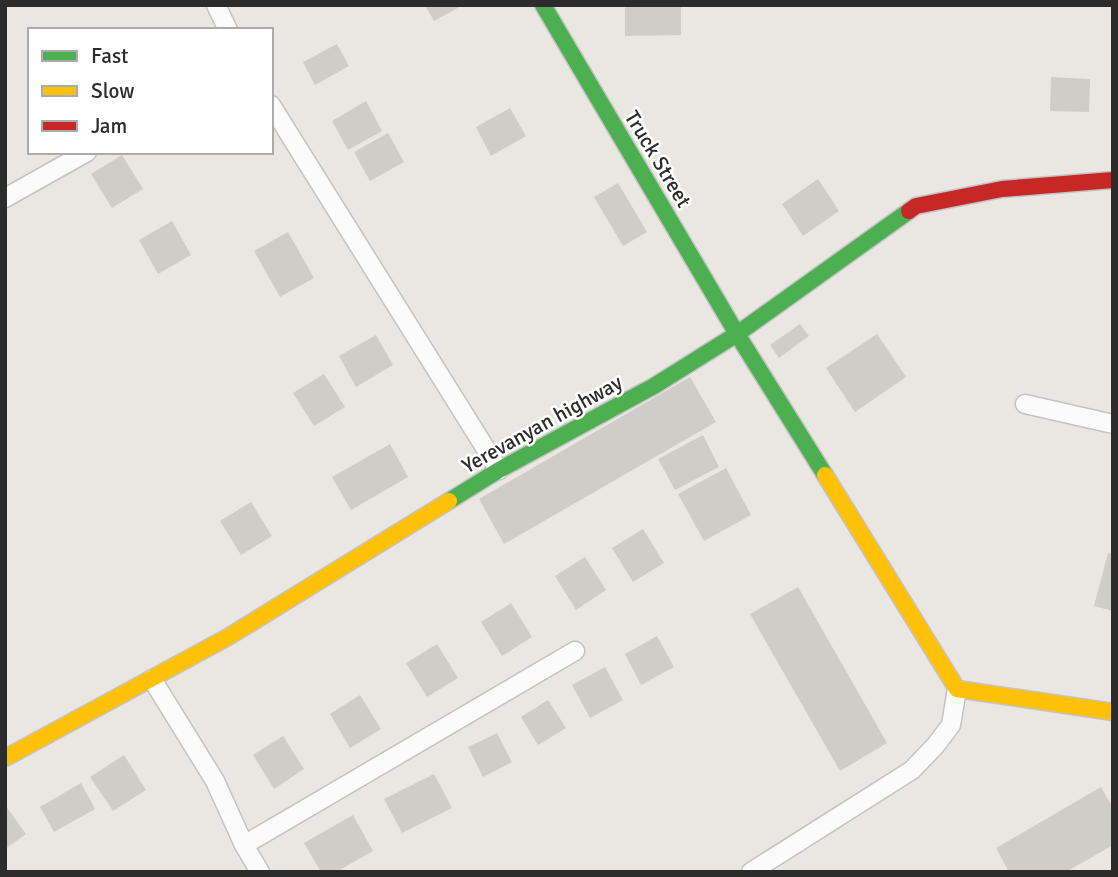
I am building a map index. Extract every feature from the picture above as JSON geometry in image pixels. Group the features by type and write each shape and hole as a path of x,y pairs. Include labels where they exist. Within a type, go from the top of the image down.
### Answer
{"main road":[{"name":"Truck Street","path":"542,5 737,334 957,689"},
{"name":"Yerevanyan highway","path":"8,752 228,637 499,470 654,386 737,334 916,206 1002,189 1113,180"},
{"path":"957,689 1113,712"}],"street":[{"path":"216,5 227,28"},
{"path":"273,108 499,470"},
{"path":"5,198 83,154"},
{"path":"1025,404 1113,424"},
{"path":"244,845 575,651"},
{"path":"152,679 215,781 244,845 260,872"},
{"path":"751,872 912,770 951,725 957,689"}],"building":[{"path":"425,5 463,5 434,21"},
{"path":"625,5 681,5 681,35 625,36"},
{"path":"337,44 349,66 315,85 303,62"},
{"path":"1051,77 1090,79 1089,112 1050,111"},
{"path":"366,101 382,131 348,150 332,121"},
{"path":"510,108 526,136 491,156 476,127"},
{"path":"388,133 404,162 370,181 354,152"},
{"path":"122,155 143,189 112,208 91,174"},
{"path":"818,179 839,211 803,236 782,204"},
{"path":"618,183 647,232 623,246 594,197"},
{"path":"172,221 191,255 158,274 139,240"},
{"path":"288,232 314,278 280,297 254,251"},
{"path":"800,324 809,336 779,358 770,345"},
{"path":"877,334 906,377 855,412 826,368"},
{"path":"376,335 393,365 356,387 339,356"},
{"path":"324,374 345,407 314,426 293,393"},
{"path":"690,377 716,422 504,544 479,499"},
{"path":"703,435 719,467 675,490 658,459"},
{"path":"390,444 408,477 351,510 332,477"},
{"path":"726,468 751,515 704,541 678,494"},
{"path":"251,502 272,536 241,555 220,521"},
{"path":"643,529 664,563 633,582 612,548"},
{"path":"1108,553 1113,554 1113,611 1094,606"},
{"path":"585,557 606,590 576,610 555,576"},
{"path":"798,587 887,743 840,771 750,614"},
{"path":"511,603 532,637 502,656 481,622"},
{"path":"657,636 674,667 641,685 625,654"},
{"path":"437,644 458,678 427,697 406,663"},
{"path":"605,667 623,700 590,718 572,685"},
{"path":"360,695 381,729 350,748 330,714"},
{"path":"548,700 566,728 538,745 521,717"},
{"path":"497,733 512,762 483,777 468,747"},
{"path":"283,736 304,769 274,789 253,755"},
{"path":"124,755 146,790 113,811 90,777"},
{"path":"434,774 452,808 402,833 384,799"},
{"path":"81,783 95,809 54,832 40,807"},
{"path":"1101,787 1113,808 1113,845 1066,872 1009,872 996,848"},
{"path":"5,805 26,834 5,849"},
{"path":"353,815 373,851 336,872 321,872 304,843"}],"traffic: fast":[{"path":"543,5 737,334 825,475"},
{"path":"449,501 499,470 654,386 737,334 909,211"}],"traffic: slow":[{"path":"825,475 957,689 1113,712"},
{"path":"5,758 228,637 449,501"}],"traffic: jam":[{"path":"909,211 916,206 1002,189 1113,180"}]}
